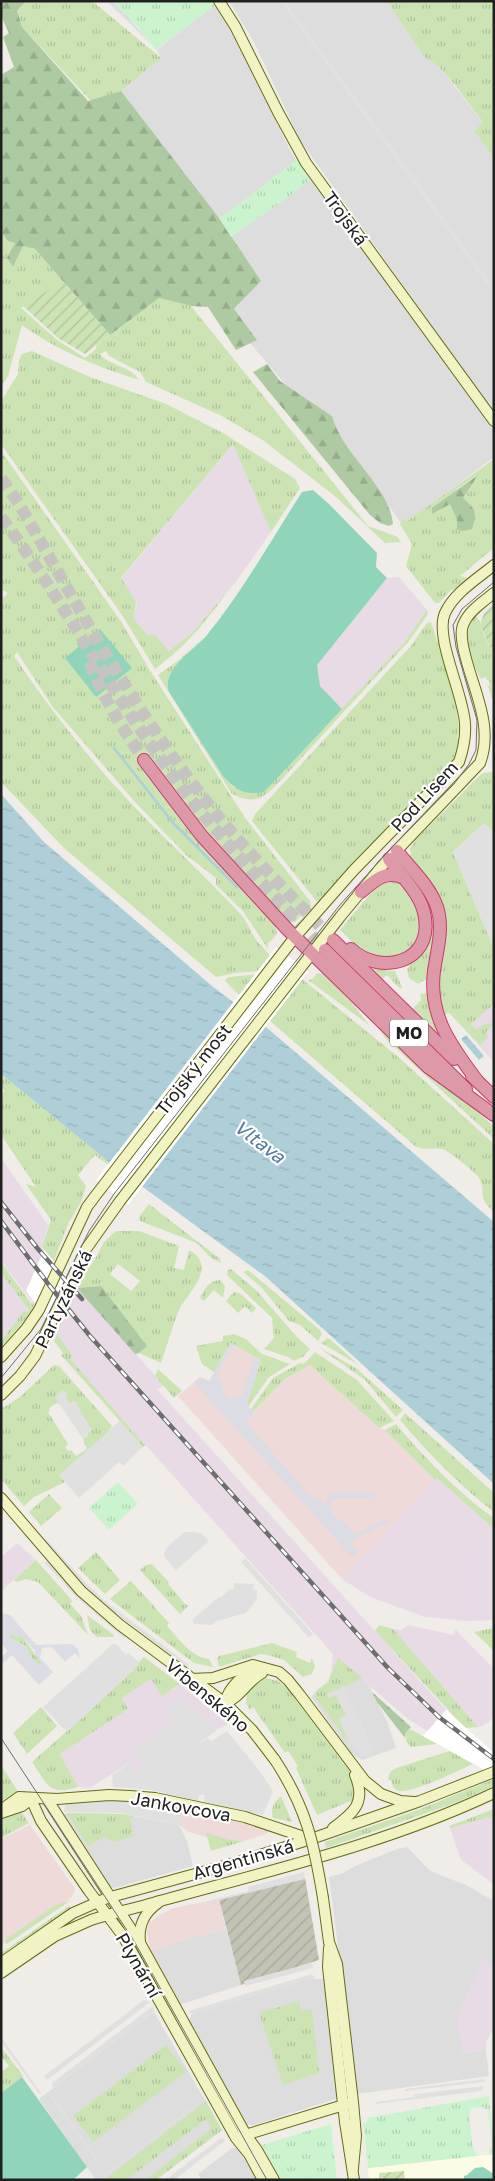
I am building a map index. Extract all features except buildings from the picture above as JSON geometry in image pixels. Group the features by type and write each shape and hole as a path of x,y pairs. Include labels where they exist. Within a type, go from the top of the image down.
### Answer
{"highway":[{"path":"144,760 201,835 295,937 428,1067 494,1115"},
{"path":"332,942 370,962 392,964 412,955 422,942 425,933 425,917 420,900 404,878 393,855"},
{"path":"393,855 429,891 437,905 440,930 433,982 436,1013 447,1039 478,1082"},
{"path":"361,892 376,879 384,876 395,875 404,878"},
{"name":"MO","path":"332,942 494,1097"},
{"name":"MO","path":"332,942 494,1115"}],"main road":[{"name":"Trojská","path":"219,1 235,26 306,163 494,421"},
{"name":"Pod Lisem","path":"283,953 295,937 380,843 459,762 466,724 446,647 443,619 449,606 460,594 494,565"},
{"name":"Pod Lisem","path":"301,967 393,855 475,770 484,754 486,730 467,662 462,628 469,616 494,593"},
{"path":"380,843 388,844 393,855"},
{"name":"Trojský most","path":"103,1186 283,953"},
{"name":"Trojský most","path":"121,1200 301,967"},
{"name":"Partyzánská","path":"1,1357 26,1329 39,1310 87,1207 103,1186"},
{"name":"Partyzánská","path":"1,1395 20,1376 35,1356 86,1249 121,1200"},
{"name":"Vrbenského","path":"1,1498 52,1559 92,1601 225,1704 252,1730 275,1760 294,1790 305,1815 316,1851 329,1942 328,1967 348,2104 356,2136 353,2168 354,2180"},
{"path":"192,1679 213,1678 253,1665 269,1668 288,1680 365,1781 381,1794 400,1801 420,1801"},
{"path":"225,1704 239,1695 252,1678 269,1668"},
{"path":"324,1835 348,1816 357,1806 360,1791 359,1784 349,1761"},
{"name":"Argentinská","path":"1,1963 56,1923 96,1902 312,1839 420,1801 494,1772"},
{"name":"Argentinská","path":"1,1973 72,1926 402,1831 467,1806 494,1793"},
{"name":"Jankovcova","path":"1,1812 19,1797 31,1799 130,1796 155,1798 258,1820 278,1829 312,1839"},
{"name":"Plynární","path":"31,1799 41,1821 96,1902 123,1936 241,2136"},
{"name":"Plynární","path":"47,1799 140,1943 241,2136"},
{"path":"140,1943 140,1928 145,1916 154,1906 165,1900"},
{"path":"241,2136 260,2132 348,2104"},
{"path":"241,2136 263,2180"},
{"path":"241,2136 257,2150 274,2180"}],"shaded area":[{"path":"107,1 111,1 126,15 154,47"},
{"path":"229,1 387,1 424,57 428,57 446,75 483,123 474,131 494,158 494,413 300,140 254,42"},
{"path":"280,1 285,1 411,172 494,287 494,295"},
{"path":"214,5 228,26 292,154 494,428 494,457 403,526 336,430 332,416 285,384 250,343 257,340 234,310 261,281 121,91 161,58 157,50"},
{"path":"234,443 271,532 235,583 192,633 169,651 155,634 148,635 134,619 137,602 121,579"},
{"path":"399,577 427,610 404,643 342,709 320,686 316,665 387,578"},
{"path":"484,823 494,832 494,949 453,852"},
{"path":"494,1004 494,1062 465,1030"},
{"path":"1,1158 48,1225 42,1247 164,1386 157,1389 446,1710 489,1750 494,1775 407,1718 338,1659 332,1673 324,1686 331,1673 333,1654 88,1381 71,1360 73,1356 1,1261"},
{"path":"1,1273 29,1310 28,1312 24,1311 1,1341"},
{"path":"233,1340 262,1354 248,1407 255,1411 285,1379 310,1365 379,1428 385,1430 435,1480 342,1579 178,1396 200,1377 209,1381"},
{"path":"231,1343 234,1344 216,1376 220,1379 225,1396 231,1399 242,1396 252,1364 256,1357 261,1360 247,1404 248,1407 255,1411 246,1423 314,1499 317,1497 324,1504 327,1502 329,1493 333,1492 373,1492 375,1495 370,1498 336,1498 332,1501 331,1513 351,1529 354,1535 387,1518 389,1521 350,1542 358,1551 352,1557 194,1382 200,1377 209,1381"},
{"path":"62,1390 67,1394 66,1398 70,1404 75,1401 92,1430 83,1439 55,1397"},
{"path":"120,1421 143,1447 123,1466 119,1462 79,1498 59,1475"},
{"path":"437,1478 494,1529 494,1620 466,1621 425,1617 370,1597 342,1579"},
{"path":"185,1532 202,1534 209,1541 176,1570 165,1558 164,1554 167,1547"},
{"path":"45,1538 104,1600 189,1665 187,1667 107,1607 83,1586 44,1540"},
{"path":"17,1543 36,1560 1,1591 1,1557"},
{"path":"245,1558 313,1634 309,1638 241,1562"},
{"path":"47,1561 80,1597 126,1635 124,1638 77,1598 45,1563"},
{"path":"234,1583 254,1584 253,1590 257,1590 257,1599 246,1613 217,1621 212,1625 193,1624 193,1619 219,1597 222,1597 229,1589 234,1589"},
{"path":"1,1613 10,1615 36,1645 72,1644 78,1649 80,1658 75,1653 65,1662 52,1647 42,1648 40,1658 53,1672 39,1685 12,1655 1,1665 1,1657 8,1651 1,1643","holes":["11,1634 16,1637 22,1636 35,1651 35,1655 42,1664 39,1665 30,1656 28,1649 10,1637"]},
{"path":"408,1625 454,1635 455,1629 494,1669 494,1716 491,1720 478,1727 393,1629 401,1630"},
{"path":"113,1644 116,1644 126,1655 128,1653 140,1663 67,1732 43,1707"},
{"path":"347,1666 368,1684 387,1721 396,1748 362,1760 352,1754 311,1697"},
{"path":"151,1679 173,1690 180,1684 228,1724 136,1773 129,1763 90,1788 78,1787 60,1754 128,1709 122,1698"},
{"path":"344,1686 366,1732 374,1756 361,1757 349,1742 339,1719 346,1715 336,1695 329,1698 327,1694"},
{"path":"179,1698 193,1707 216,1731 191,1749 208,1738 211,1741 227,1731 258,1769 273,1791 263,1815 204,1802 205,1795 199,1795 198,1801 151,1790 113,1787 112,1775 130,1763 136,1772 144,1767 131,1753 174,1721 167,1710"},
{"path":"113,1799 183,1809 179,1825 121,1813 64,1812 66,1803"},
{"path":"183,1809 250,1824 268,1830 268,1833 244,1841 207,1834 207,1837 189,1832 179,1825"},
{"path":"61,1814 122,1814 179,1825 187,1841 193,1866 114,1888 107,1885"},
{"path":"494,1816 494,1884 461,1860 450,1828"},
{"path":"30,1825 75,1889 72,1897 1,1946 1,1839"},
{"path":"407,1847 430,1871 466,1885 494,1901 494,1965 482,1960 463,2053 486,2050 489,2076 357,2094 329,1877 343,1873 355,1866 397,1849"},
{"path":"304,1872 305,1879 212,1902 211,1900 248,1891 248,1887"},
{"path":"305,1878 319,1960 241,1985 219,1899"},
{"path":"219,1899 226,1929 189,1938 150,1952 147,1932 149,1923 158,1916 173,1908"},
{"path":"226,1929 241,1985 179,2005 150,1952 189,1938"},
{"path":"482,1960 494,1965 494,2028 486,2042 486,2050 463,2053 457,2017"},
{"path":"312,1963 313,1968 245,1986 244,1981"},
{"path":"312,1974 315,1978 193,2015 189,2011"},
{"path":"309,1979 324,1979 338,2098 254,2125 245,2124 189,2022 191,2015"},
{"path":"144,2000 150,2002 47,2080 44,2076"},
{"path":"153,2006 154,2012 53,2089 52,2083"},
{"path":"154,2012 222,2130 156,2180 96,2180 39,2099"},
{"path":"1,2037 41,2093 39,2094 1,2041"},
{"path":"485,2079 485,2082 405,2091 405,2089"},
{"path":"484,2086 481,2091 376,2104 376,2102 414,2097 415,2094"},
{"path":"53,2096 98,2159 96,2161 50,2098"},
{"path":"200,2101 201,2103 101,2180 97,2180"},
{"path":"221,2138 226,2140 174,2180 165,2180"},
{"path":"232,2148 238,2148 256,2180 202,2180 198,2174"},
{"path":"494,2154 494,2180 369,2180 368,2168"}],"green space":[{"path":"1,1 26,1 17,11 22,27 88,101 121,91 219,218 261,281 234,309 257,340 236,350 208,307 191,306 159,298 110,335 35,249 23,246 13,267 7,258 15,243 8,241 1,232 1,75 14,67 3,37 9,33 1,16"},
{"path":"26,1 92,1 161,58 121,91 91,101 22,27 17,11"},
{"path":"111,1 212,1 215,5 156,50 137,26"},
{"path":"387,1 494,1 494,158 474,131 483,122 440,68 424,57"},
{"path":"298,159 312,178 231,237 219,218"},
{"path":"1,232 8,241 15,243 13,267 23,246 35,249 63,281 21,308 56,339 85,358 97,348 96,346 158,298 191,306 368,526 398,537 401,544 399,542 385,543 336,497 264,441 222,416 146,382 140,372 109,356 106,351 100,354 109,361 131,371 139,380 78,357 36,335 22,325 8,376 1,386"},
{"path":"63,281 110,335 85,354 58,338 23,306"},
{"path":"32,351 90,377 166,404 223,433 295,479 300,488 271,532 233,444 121,578 136,601 134,619 148,635 155,634 169,651 192,633 228,591 195,633 155,669 122,615 1,444 1,401 18,374 19,360 22,354"},
{"path":"267,364 280,381 332,416 345,444 384,497 390,510 393,524 389,526 380,523 370,515 253,372"},
{"path":"4,455 122,623 149,669 246,819 310,901 311,905 296,921 289,924 202,825 150,756 140,763 197,838 239,887 274,923 277,933 268,943 268,949 243,911 216,885 216,878 186,855 135,802 52,706 17,652 14,656 96,765 141,814 244,918 256,940 270,955 259,971 216,977 64,848 1,782 1,598 7,595 7,592 2,590 1,580 1,457"},
{"path":"494,459 494,548 460,576 471,579 459,589 451,590 439,603 435,603 406,566 412,544 400,524 403,518 406,522","holes":["476,476 463,498 457,520 450,504 457,489"]},
{"path":"478,475 463,498 471,505 475,514 472,529 463,531 457,529 457,520 450,504 432,514 432,508"},
{"path":"313,490 377,553 376,567 387,578 317,665 320,686 342,709 264,792 251,793 241,791 223,776 169,692 168,684 174,668 207,635 233,601 302,492"},
{"path":"494,604 494,655 480,625 484,613"},
{"path":"427,610 428,614 409,641 272,790 255,799 241,798 232,794 158,675 179,660 206,636 171,672 169,692 223,776 234,788 333,718 404,643"},
{"path":"475,615 480,621 481,629 494,655 494,698 492,699 488,686 490,685 489,680 486,677 481,679 473,663 469,647 468,631"},
{"path":"431,622 454,695 459,729 457,739 461,740 457,751 448,768 379,836 318,903 252,821 255,814 410,647 427,623"},
{"path":"100,629 132,668 96,697 65,658"},
{"path":"483,773 494,773 494,832 484,823 453,852 494,949 494,1004 469,1026 472,1025 476,1030 484,1024 494,1023 486,1032 488,1037 480,1045 449,1013 442,1015 439,983 445,938 408,856 411,854 410,849 415,840 475,780"},
{"path":"400,863 427,895 435,921 428,978 418,984 409,978 407,970 426,947 432,924 426,902"},
{"path":"394,879 401,883 413,896 421,922 418,942 400,958 380,956 366,952 354,944 340,930 376,887 382,883 393,882"},
{"path":"371,969 395,971 402,987 400,989 387,975 381,980"},
{"path":"317,973 323,974 354,1005 369,1025 308,980 313,979"},
{"path":"258,974 240,996 225,981 230,977"},
{"path":"302,979 397,1056 494,1144 494,1212 483,1198 479,1178 467,1166 442,1149 415,1146 270,1021"},
{"path":"428,993 431,1014 438,1036 411,1010 421,1000 420,994"},
{"path":"361,1007 488,1121 494,1127 494,1139 387,1040"},
{"path":"1,1074 110,1163 108,1165 95,1155 78,1175 86,1186 81,1202 68,1224 54,1261 42,1247 51,1220 26,1184 36,1187 1,1135 1,1095 5,1091 1,1087"},
{"path":"149,1204 220,1259 221,1263 211,1258 197,1243 140,1221 139,1217"},
{"path":"116,1231 139,1231 179,1246 174,1268 184,1270 189,1250 198,1257 201,1264 201,1272 194,1288 179,1310 161,1363 139,1353 146,1346 101,1286 77,1288 76,1286 95,1259 104,1242","holes":["118,1264 140,1281 131,1291 110,1274"]},
{"path":"1,1262 30,1302 35,1304 20,1326 1,1347 1,1341 24,1311 28,1312 29,1310 1,1273"},
{"path":"231,1269 256,1290 310,1349 303,1357 294,1361 264,1349 274,1338 272,1318 227,1275 228,1270"},
{"path":"248,1270 320,1330 322,1334 318,1341 300,1325 289,1321 262,1288 243,1272"},
{"path":"220,1280 225,1286 223,1298 214,1290 204,1301 200,1298 210,1283"},
{"path":"101,1286 147,1346 139,1353 135,1354 77,1288"},
{"path":"234,1292 241,1294 256,1308 252,1313 245,1306 238,1313 226,1301"},
{"path":"57,1334 73,1356 71,1360 145,1445 143,1447 61,1355 63,1353 54,1341"},
{"path":"234,1334 246,1339 262,1354 290,1364 268,1378 248,1407 247,1404 261,1360 231,1343 214,1372 202,1364 196,1346 223,1341 223,1336"},
{"path":"328,1338 331,1340 359,1365 321,1343"},
{"path":"318,1347 356,1368 403,1410 396,1417 365,1380"},
{"path":"315,1352 357,1380 394,1421 379,1428 310,1365 285,1379 254,1411 251,1409 273,1378 300,1363 304,1364"},
{"path":"54,1365 59,1366 112,1426 108,1432 60,1475 65,1482 34,1497 24,1506 1,1479 1,1409 20,1397","holes":["55,1397 66,1398 70,1404 74,1401 88,1436 83,1439 87,1449 76,1456 65,1447 68,1444 48,1412 50,1411 49,1408 57,1403 60,1405"]},
{"path":"158,1369 182,1391 174,1398 155,1376"},
{"path":"405,1413 494,1493 494,1512 456,1480 400,1420"},
{"path":"396,1424 442,1474 494,1518 494,1529 437,1478 435,1480 385,1430"},
{"path":"118,1482 138,1504 109,1530 89,1508"},
{"path":"49,1494 62,1508 41,1526 29,1512"},
{"path":"96,1552 120,1580 105,1594 78,1568"},
{"path":"36,1560 70,1598 72,1601 70,1604 81,1616 88,1635 38,1582 26,1579 16,1582 14,1580"},
{"path":"152,1564 169,1582 168,1584 186,1605 189,1605 180,1614 140,1570 146,1565"},
{"path":"131,1581 169,1623 167,1626 181,1641 191,1651 209,1659 213,1667 194,1663 110,1599"},
{"path":"87,1615 114,1635 113,1637 97,1637 90,1630"},
{"path":"379,1625 393,1629 478,1727 465,1728 375,1631"},
{"path":"494,1628 494,1651 474,1632"},
{"path":"11,1633 22,1636 42,1664 39,1666 30,1656 25,1646 9,1637"},
{"path":"272,1643 297,1652 296,1657 310,1663 312,1658 315,1666 312,1674 303,1677 284,1660 261,1654 219,1667 217,1658 219,1656"},
{"path":"144,1657 180,1684 162,1696 151,1679 122,1698 128,1709 60,1754 78,1787 54,1789 46,1782 32,1762"},
{"path":"338,1658 362,1678 328,1695 335,1694 346,1715 339,1719 349,1742 314,1696 317,1690 328,1682"},
{"path":"266,1678 278,1681 287,1688 352,1775 356,1797 353,1800 317,1815 296,1768 298,1766 288,1751 285,1753 253,1707 250,1710 246,1703 247,1693 258,1680"},
{"path":"372,1692 411,1727 405,1733 405,1738 377,1702"},
{"path":"41,1707 57,1726 27,1754 13,1733"},
{"path":"410,1729 437,1744 411,1747 406,1741 405,1733"},
{"path":"450,1751 473,1764 426,1785 407,1791 396,1790 391,1780 388,1780 390,1772 396,1768"},
{"path":"1,1765 17,1790 16,1793 1,1801"},
{"path":"494,1779 494,1786 455,1803 326,1848 325,1842 418,1810"},
{"path":"281,1796 292,1822 273,1818 273,1806"},
{"path":"494,1809 494,1816 450,1828 449,1826"},
{"path":"20,1810 29,1823 1,1838 1,1819"},
{"path":"67,1813 133,1816 134,1818 130,1819 134,1836 114,1842 104,1837 88,1846"},
{"path":"206,1833 227,1839 244,1841 211,1851"},
{"path":"71,1900 7,1944 5,1940 54,1906"},
{"path":"69,1906 70,1908 1,1956 1,1953"},
{"path":"299,2001 301,2011 312,2009 319,2073 283,2085 259,2013"},
{"path":"166,2045 186,2072 93,2142 73,2116"},
{"path":"1,2047 23,2076 1,2093 1,2072 9,2066 1,2056"},
{"path":"22,2077 87,2167 73,2180 1,2180 1,2093"},
{"path":"489,2096 494,2154 489,2155 489,2148 492,2147 488,2109 484,2109 484,2107 471,2108 469,2115 473,2147 477,2156 368,2168 363,2123 367,2122 367,2118"},
{"path":"206,2101 222,2130 156,2180 145,2180 212,2128 206,2119 126,2180 104,2180"},
{"path":"331,2124 337,2180 281,2180 262,2145"},
{"path":"483,2167 494,2174 494,2180 464,2180 464,2176 475,2168"},
{"path":"404,2171 405,2180 370,2180 379,2178 379,2173"}],"water":[{"name":"Vltava","path":"1,794 44,842 212,986 266,1027 494,1222 494,1484 266,1277 110,1163 1,1074"},
{"path":"466,1035 484,1056 479,1060 461,1039"}],"pier":[{"path":"276,947 308,972 128,1205 96,1180"},
{"path":"44,1250 76,1286 56,1333 26,1291"},
{"path":"446,1710 494,1753 494,1775 423,1736"}],"waterway":[{"path":"114,748 174,824 237,887"}],"tunnel":[{"path":"1,478 19,504 130,693 179,765 235,836 333,940"},
{"path":"1,517 42,576 139,728 179,784 239,857 325,950"},
{"path":"90,662 107,700 144,760"}],"tram line":[{"path":"1,1378 41,1329 89,1231 114,1194 339,906 392,847 454,784 469,764 476,750 477,720 456,647 453,625 462,609 494,582"},
{"path":"1,1738 134,1941 267,2180"}],"railway":[{"path":"1,1202 38,1249 82,1299"},
{"path":"1,1221 90,1336 388,1668 439,1717 494,1759"}]}
